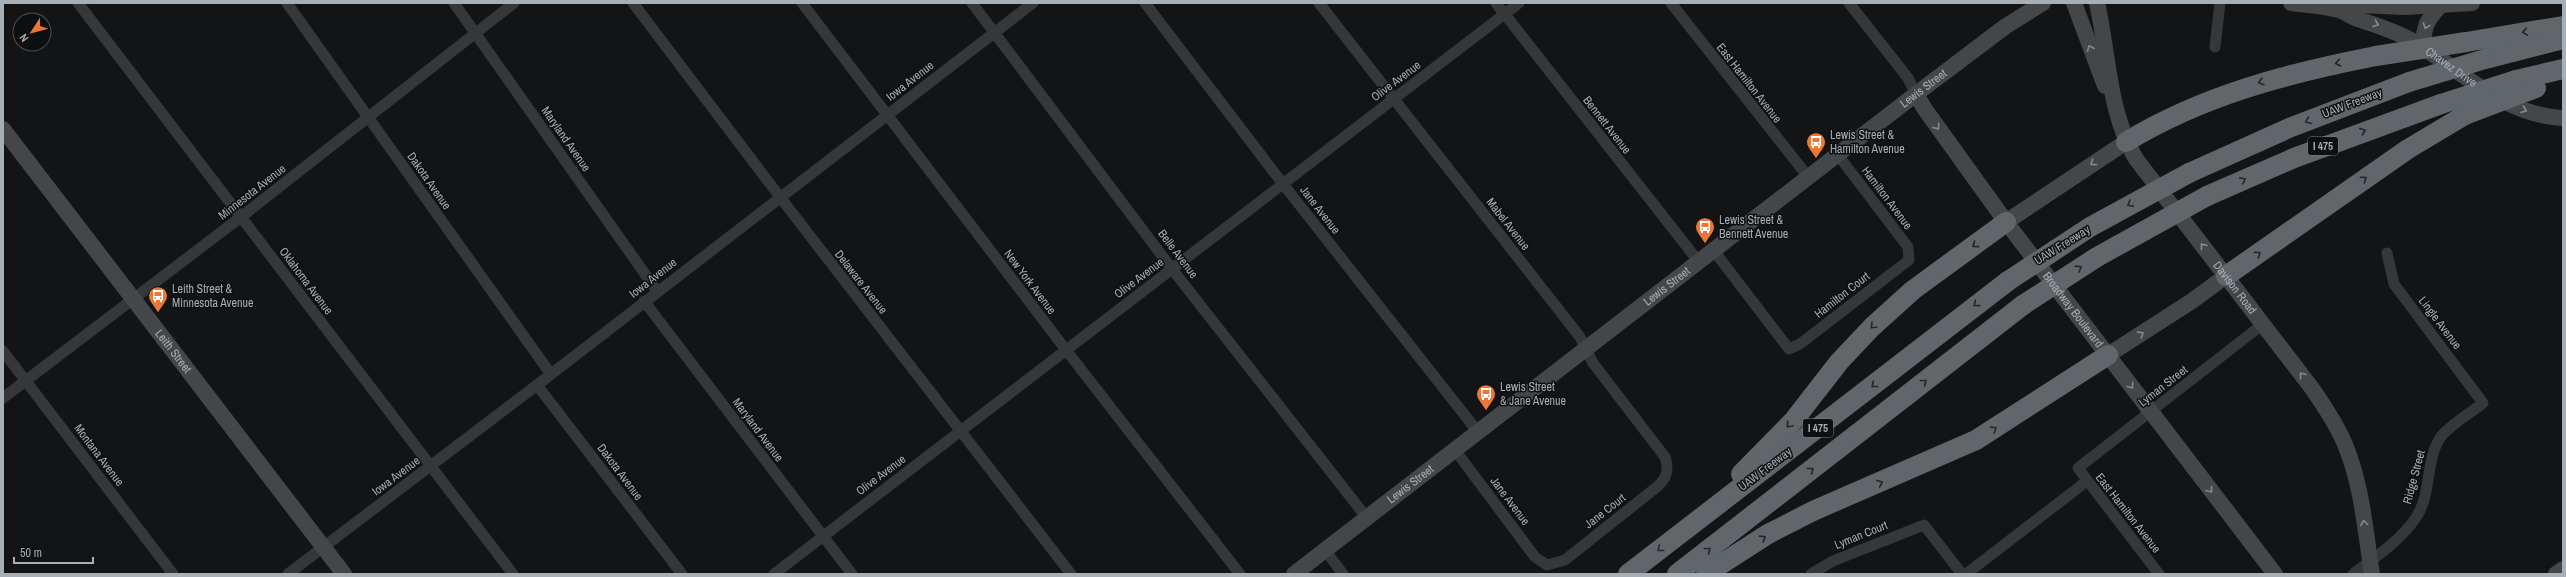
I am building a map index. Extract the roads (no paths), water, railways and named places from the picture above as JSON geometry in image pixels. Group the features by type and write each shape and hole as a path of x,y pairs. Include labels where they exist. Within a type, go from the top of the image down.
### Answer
{"highway":[{"path":"2126,142 2175,115 2242,89 2319,67 2376,56 2563,26"},
{"name":"UAW Freeway","path":"1628,574 2008,281 2097,223 2189,173 2289,128 2409,82 2485,59 2563,40"},
{"name":"I 475","path":"1677,574 2023,305 2098,257 2207,196 2294,158 2441,104 2516,80 2563,68"},
{"path":"2226,276 2408,149 2465,115 2563,79"},
{"path":"1678,536 1794,420 1839,362 1872,327 1913,290 2006,222"},
{"path":"1706,574 1768,534 1813,511 1976,440 2108,355"}],"main road":[{"name":"Lewis Street","path":"1294,574 1916,94 2006,26 2043,3"},
{"path":"2074,3 2115,110"},
{"name":"Davison Road","path":"2096,3 2115,110 2126,142 2136,159 2311,387 2344,442 2357,480 2371,568"},
{"name":"Chavez Drive","path":"2296,3 2340,10 2398,33 2502,101 2536,114 2563,118"},
{"name":"Chavez Drive","path":"2340,10 2359,6 2440,6 2472,3"},
{"path":"2425,50 2423,40 2426,24 2440,6"},
{"name":"Broadway Boulevard","path":"1916,94 1924,108 2006,222 2275,574"},
{"name":"Leith Street","path":"3,129 132,300 344,574"},
{"path":"2006,222 2126,142"},
{"path":"2108,355 2192,301 2226,276"},
{"path":"2556,574 2563,569"}],"street":[{"name":"Oklahoma Avenue","path":"78,3 513,574"},
{"name":"Dakota Avenue","path":"287,3 550,373"},
{"name":"Maryland Avenue","path":"454,3 657,291"},
{"name":"Minnesota Avenue","path":"3,398 241,217 514,3"},
{"name":"Delaware Avenue","path":"633,3 780,198 1071,574"},
{"name":"New York Avenue","path":"802,3 1066,350 1240,574"},
{"name":"Belle Avenue","path":"972,3 1172,268 1367,518"},
{"name":"Iowa Avenue","path":"288,574 537,385 550,373 1033,3"},
{"name":"Jane Avenue","path":"1145,3 1283,184 1478,432"},
{"name":"Mabel Avenue","path":"1319,3 1580,337 1593,363 1665,457 1668,465"},
{"name":"Bennett Avenue","path":"1496,3 1699,262"},
{"name":"Olive Avenue","path":"774,574 1519,3"},
{"name":"East Hamilton Avenue","path":"1670,3 1809,178"},
{"name":"Broadway Boulevard","path":"1849,3 1908,78 1916,94"},
{"path":"2215,47 2220,3"},
{"name":"Hamilton Avenue","path":"1838,155 1908,247 1909,260"},
{"name":"Hamilton Court","path":"1714,251 1789,349 1800,344 1909,260"},
{"name":"Lingle Avenue","path":"2387,253 2394,284 2483,403"},
{"name":"Maryland Avenue","path":"644,301 852,574"},
{"name":"Lyman Street","path":"2078,468 2263,324"},
{"name":"Montana Avenue","path":"3,351 174,574"},
{"name":"Dakota Avenue","path":"537,385 682,574"},
{"name":"Ridge Street","path":"2353,574 2371,568 2416,519 2426,492 2435,448 2441,436 2483,403"},
{"name":"Jane Avenue","path":"1455,450 1535,557 1547,565"},
{"name":"Jane Court","path":"1547,565 1565,560 1658,486 1664,480 1668,465"},
{"name":"East Hamilton Avenue","path":"2078,468 2159,574"},
{"path":"1966,574 2087,481"},
{"name":"Lyman Court","path":"1811,574 1839,558 1924,525 1962,574"},
{"path":"1325,550 1343,574"}],"place":[{"name":"Lewis Street & Hamilton Avenue","path":"1816,159"},
{"name":"Lewis Street & Bennett Avenue","path":"1705,244"},
{"name":"Leith Street & Minnesota Avenue","path":"158,313"},
{"name":"Lewis Street & Jane Avenue","path":"1486,411"}]}
